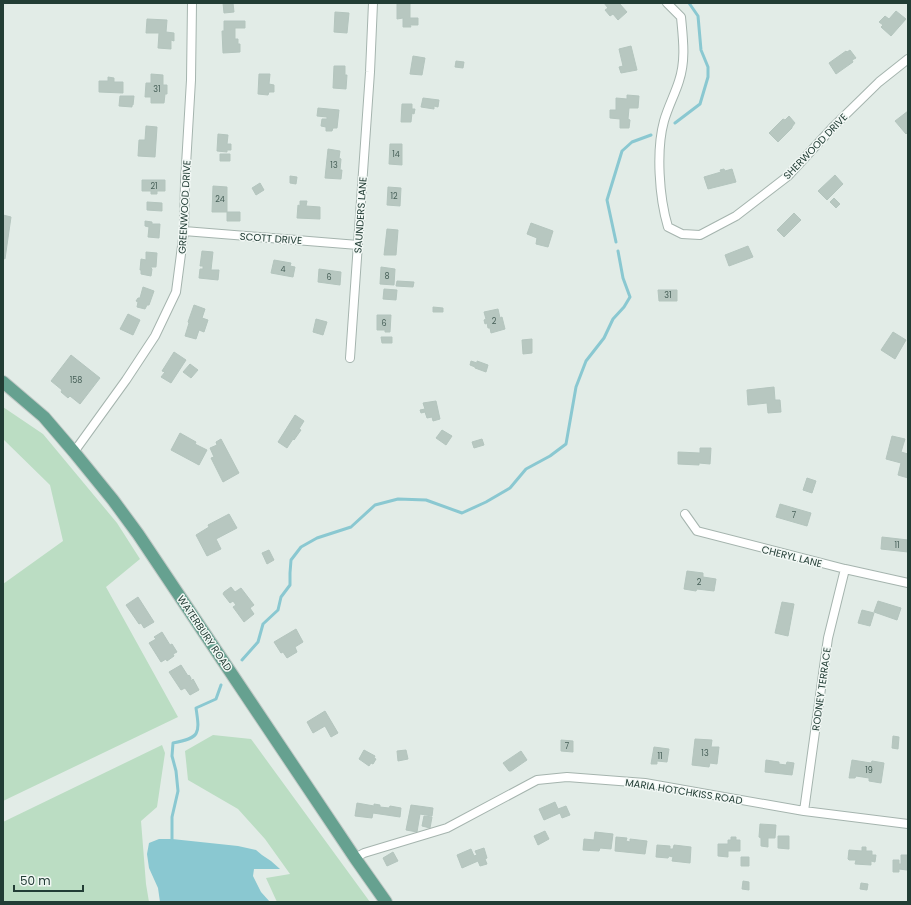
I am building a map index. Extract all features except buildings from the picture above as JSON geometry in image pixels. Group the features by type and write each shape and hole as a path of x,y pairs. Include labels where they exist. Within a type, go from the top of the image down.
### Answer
{"main road":[{"name":"WATERBURY ROAD","path":"3,382 44,417 113,500 138,534 386,902"}],"street":[{"name":"GREENWOOD DRIVE","path":"74,452 126,380 155,336 176,292 184,231 185,182 191,80 192,3"},
{"name":"SAUNDERS LANE","path":"350,358 370,72 372,3"},
{"name":"SHERWOOD DRIVE","path":"667,3 681,17 684,56 680,79 664,120 661,140 661,180 663,202 668,227 682,234 700,235 710,230 736,216 782,181 834,126 879,82 908,59"},
{"name":"SCOTT DRIVE","path":"184,231 358,245"},
{"name":"CHERYL LANE","path":"685,514 697,531 845,569 908,583"},
{"name":"RODNEY TERRACE","path":"804,811 828,638 845,569"},
{"name":"MARIA HOTCHKISS ROAD","path":"355,858 364,853 447,828 537,780 567,777 645,783 804,811 908,824"}],"green space":[{"path":"3,407 43,434 117,523 140,559 106,587 178,717 3,801 3,584 63,541 50,485 3,439"},
{"path":"213,735 251,739 370,902 277,902 266,878 290,874 265,839 238,809 188,780 185,751"},
{"path":"162,745 165,753 157,807 141,821 146,884 149,902 3,902 3,822"}],"water":[{"path":"159,839 238,846 256,850 280,869 254,869 253,876 261,892 270,902 160,902 158,888 149,868 147,854 149,843"}],"waterway":[{"path":"675,123 700,104 708,77 708,67 701,50 698,16 689,3"},
{"path":"616,242 607,200 622,151 632,142 651,135"},
{"path":"242,660 258,642 263,624 278,610 281,597 290,585 291,560 301,547 317,538 351,527 375,505 398,499 426,500 462,513 486,502 510,488 526,469 550,456 566,444 576,387 586,361 604,338 613,319 624,307 630,297 623,278 618,251"},
{"path":"172,839 172,817 178,791 176,771 172,756 173,743 193,737 198,729 196,708 216,699 221,685"}]}
